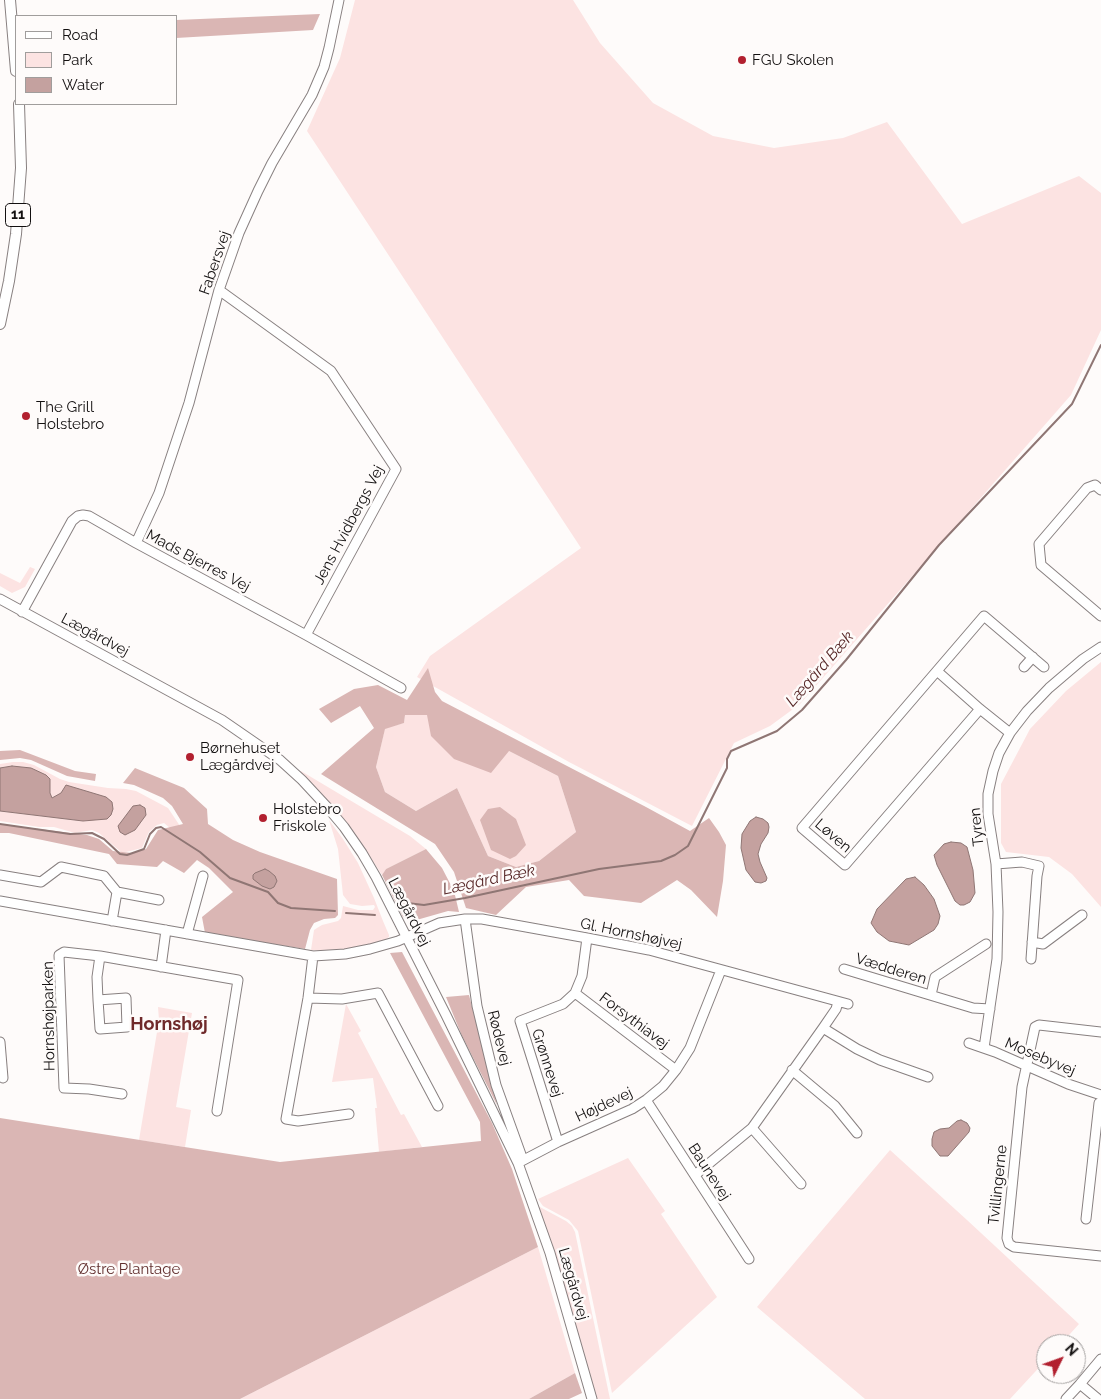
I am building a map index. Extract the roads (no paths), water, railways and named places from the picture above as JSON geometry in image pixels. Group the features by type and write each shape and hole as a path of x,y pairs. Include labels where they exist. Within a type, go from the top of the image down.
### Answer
{"main road":[{"path":"12,0 15,57"},
{"name":"11","path":"0,324 16,234 21,168 19,105"}],"street":[{"name":"Fabersvej","path":"136,543 159,493 189,403 220,290 239,233 272,162 312,96 324,67 339,0"},
{"name":"Jens Hvidbergs Vej","path":"220,290 331,371 396,469 306,634"},
{"path":"1101,490 1095,485 1087,488 1039,544 1041,565 1101,616"},
{"name":"Mads Bjerres Vej","path":"22,612 72,520 78,516 89,516 401,688"},
{"name":"Lægårdvej","path":"0,599 222,720 280,760 328,808 362,853 520,1161 550,1253 592,1399"},
{"name":"Løven","path":"980,709 845,865 802,828 984,616 1044,667"},
{"name":"Tyren","path":"984,1048 997,959 996,864 988,814 988,794 993,771 999,753 1010,732 1027,711 1049,688 1082,659 1101,647"},
{"path":"1024,667 1033,657"},
{"path":"938,671 980,709 1010,732"},
{"path":"996,864 1022,862 1040,866 1037,876 1031,960"},
{"path":"0,875 41,882 61,868 104,876 117,892 160,900"},
{"path":"187,934 203,876"},
{"path":"112,921 117,892"},
{"path":"0,901 314,956 346,954 370,949 406,937"},
{"path":"1032,942 1043,944 1082,914"},
{"name":"Gl. Hornshøjvej","path":"406,937 439,923 465,919 500,921 649,950 848,1004"},
{"name":"Rødevej","path":"465,919 476,1006 496,1086 520,1161"},
{"path":"161,967 166,930"},
{"path":"576,993 582,976 587,938"},
{"name":"Vædderen","path":"931,995 935,978 986,944"},
{"name":"Hornshøjparken","path":"122,1094 89,1089 64,1088 59,955 64,952 100,956 238,980 217,1110"},
{"path":"98,1000 126,998 127,1026 100,1029 98,1000 100,956"},
{"path":"314,956 286,1119 298,1121 349,1114"},
{"name":"Vædderen","path":"844,969 972,1008 990,1009"},
{"name":"Højdevej","path":"520,1161 632,1109 663,1086 690,1048 721,970"},
{"path":"308,998 342,999 378,993 438,1106"},
{"name":"Grønnevej","path":"558,1142 520,1021 563,1004 576,993"},
{"name":"Forsythiavej","path":"576,993 676,1070"},
{"path":"695,1175 752,1128 836,1009 838,1002"},
{"path":"1026,1066 1035,1027 1039,1025 1101,1032"},
{"path":"823,1028 857,1049 880,1060 928,1077"},
{"path":"0,1042 3,1078"},
{"name":"Mosebyvej","path":"969,1043 1100,1099"},
{"name":"Tvillingerne","path":"1026,1066 1022,1087 1007,1238 1009,1244 1014,1247 1101,1256"},
{"path":"792,1070 835,1106 857,1133"},
{"path":"1086,1219 1096,1175 1100,1099"},
{"name":"Baunevej","path":"646,1100 749,1258"},
{"path":"752,1128 801,1184"},
{"path":"1086,1377 1101,1359"},
{"path":"1066,1399 1080,1384 1098,1399"}],"water":[{"path":"12,766 31,768 46,775 50,779 52,798 61,793 66,785 106,797 112,802 113,809 111,815 107,819 83,821 0,811 0,768"},
{"path":"140,805 145,808 146,815 135,830 125,835 120,832 118,826 133,806"},
{"path":"756,817 763,819 768,823 769,827 758,854 767,878 766,881 761,883 755,882 746,870 741,848 742,834 750,821"},
{"path":"951,842 961,843 967,847 973,870 975,893 970,902 964,905 960,905 955,901 934,855 944,844"},
{"path":"265,869 275,876 277,881 274,887 270,889 253,879 255,873"},
{"path":"915,877 924,885 934,899 940,916 938,924 934,930 909,945 889,941 877,932 871,923 877,909 906,879"},
{"path":"961,1120 967,1123 970,1128 969,1132 948,1156 940,1156 932,1146 934,1132 949,1128"}],"waterway":[{"name":"Lægård Bæk","path":"407,903 424,905 599,869 661,861 675,855 688,846 727,768 727,759 731,751 777,731 802,710 846,660 939,545 1072,404 1101,345"},
{"name":"Lægård Bæk","path":"0,824 70,834 92,833 104,839 120,854 127,855 144,849 150,834 156,828 161,827 200,852 230,878 268,892 278,903 291,908 335,911"},
{"name":"Lægård Bæk","path":"346,913 375,915"}],"place":[{"name":"FGU Skolen","path":"742,60"},
{"name":"The Grill Holstebro","path":"26,416"},
{"name":"Børnehuset Lægårdvej","path":"190,757"},
{"name":"Holstebro Friskole","path":"263,818"}],"district":[{"name":"Hornshøj","path":"169,1025"}],"park label":[{"name":"Østre Plantage","path":"129,1269"}]}
